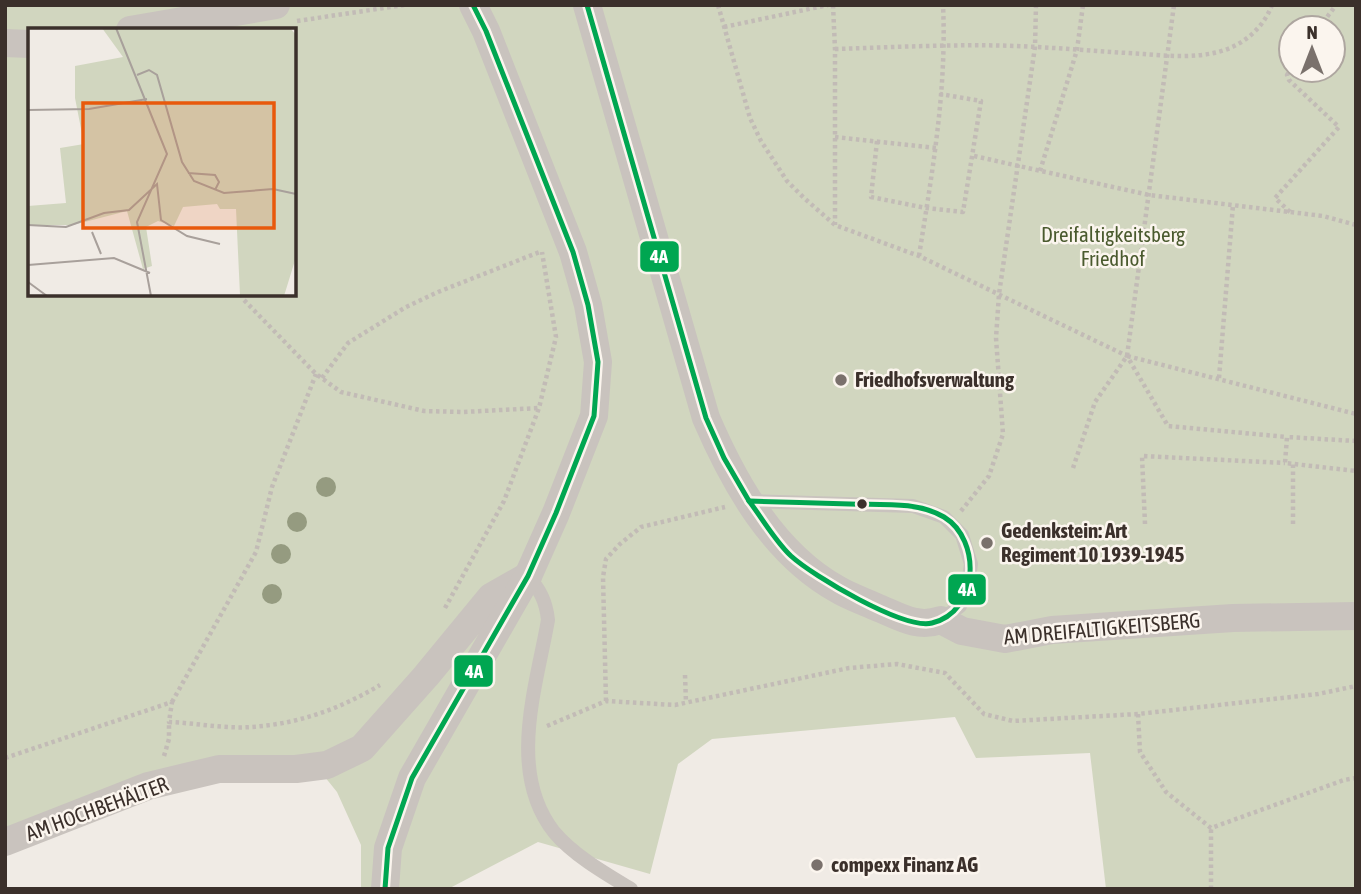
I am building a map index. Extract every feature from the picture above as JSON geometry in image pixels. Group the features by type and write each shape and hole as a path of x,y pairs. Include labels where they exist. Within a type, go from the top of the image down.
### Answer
{"street":[{"path":"385,889 388,848 412,778 528,576 594,416 598,362 588,305 573,252 486,31 473,5"},
{"name":"AM DREIFALTIGKEITSBERG","path":"587,5 706,418 723,458 749,501 790,555 837,589 915,623 930,624 941,620 962,631 1005,639 1052,630 1233,618 1356,616"},
{"path":"149,28 282,14"},
{"path":"5,43 28,44"},
{"name":"AM HOCHBEHÄLTER","path":"5,842 148,786 219,769 296,769 327,765 362,748 491,597 528,576"}],"lane":[{"path":"749,501 913,506 943,517 962,535 971,564 968,584 960,606 941,620"},
{"path":"528,576 540,590 548,620 528,734 528,771 536,803 555,833 597,868 631,889"}],"path":[{"path":"282,14 404,5"},
{"path":"718,5 750,118 761,141 787,181 835,225 919,256 1127,356 1356,414"},
{"path":"724,27 830,5 835,49 835,225"},
{"path":"919,256 936,148 945,45 943,5"},
{"path":"950,524 989,476 1003,434 996,338 999,294 1035,47 1036,5"},
{"path":"1040,171 1077,50 1083,5"},
{"path":"1073,468 1095,402 1127,356 1174,5"},
{"path":"835,49 945,45 1035,47 1167,56 1216,53 1248,38 1259,27 1272,5"},
{"path":"1290,212 1275,198 1339,127 1293,84"},
{"path":"877,141 871,197 963,212 981,101 940,94"},
{"path":"835,137 936,148"},
{"path":"974,156 1149,195 1323,216 1356,225"},
{"path":"1219,378 1233,205"},
{"path":"439,618 504,501 539,408 556,337 539,239"},
{"path":"322,378 348,343 406,307 542,251"},
{"path":"242,296 316,374 341,392 424,411 539,408"},
{"path":"1127,356 1168,426 1356,441"},
{"path":"316,374 272,487 256,552 172,702 169,722 250,727 302,720 349,704 386,682"},
{"path":"1285,463 1287,436"},
{"path":"1145,524 1142,456 1285,463 1356,471"},
{"path":"1293,464 1293,524"},
{"path":"606,701 606,559 642,527 749,501"},
{"path":"528,734 606,701 675,705 849,668 897,664 945,673 984,714 1013,720 1138,714 1318,694 1356,686"},
{"path":"685,675 686,703"},
{"path":"5,758 172,702"},
{"path":"1138,714 1140,752 1166,792 1212,828"},
{"path":"1212,828 1343,780 1356,778"},
{"path":"1211,889 1212,828"}],"green space":[{"name":"Dreifaltigkeitsberg Friedhof","path":"5,5 1356,5 1356,889 1106,889 1090,753 976,758 955,717 712,739 678,764 650,874 538,842 448,889 361,889 361,845 337,792 316,766 219,769 5,842"}],"transit line":[{"name":"4A","path":"385,889 388,848 412,778 528,576 594,416 598,362 588,305 573,252 486,31 473,5"},
{"name":"4A","path":"587,5 706,418 724,458 749,501"},
{"name":"4A","path":"749,501 898,505 933,512 944,517 956,528 965,542 970,574 966,591 959,605 948,616 932,623 919,623 881,610 838,588 791,556 749,501"}],"place":[{"name":"Friedhofsverwaltung","path":"841,380"},
{"name":"Gedenkstein: Art Regiment 10 1939-1945","path":"987,543"},
{"name":"compexx Finanz AG","path":"817,865"}]}
